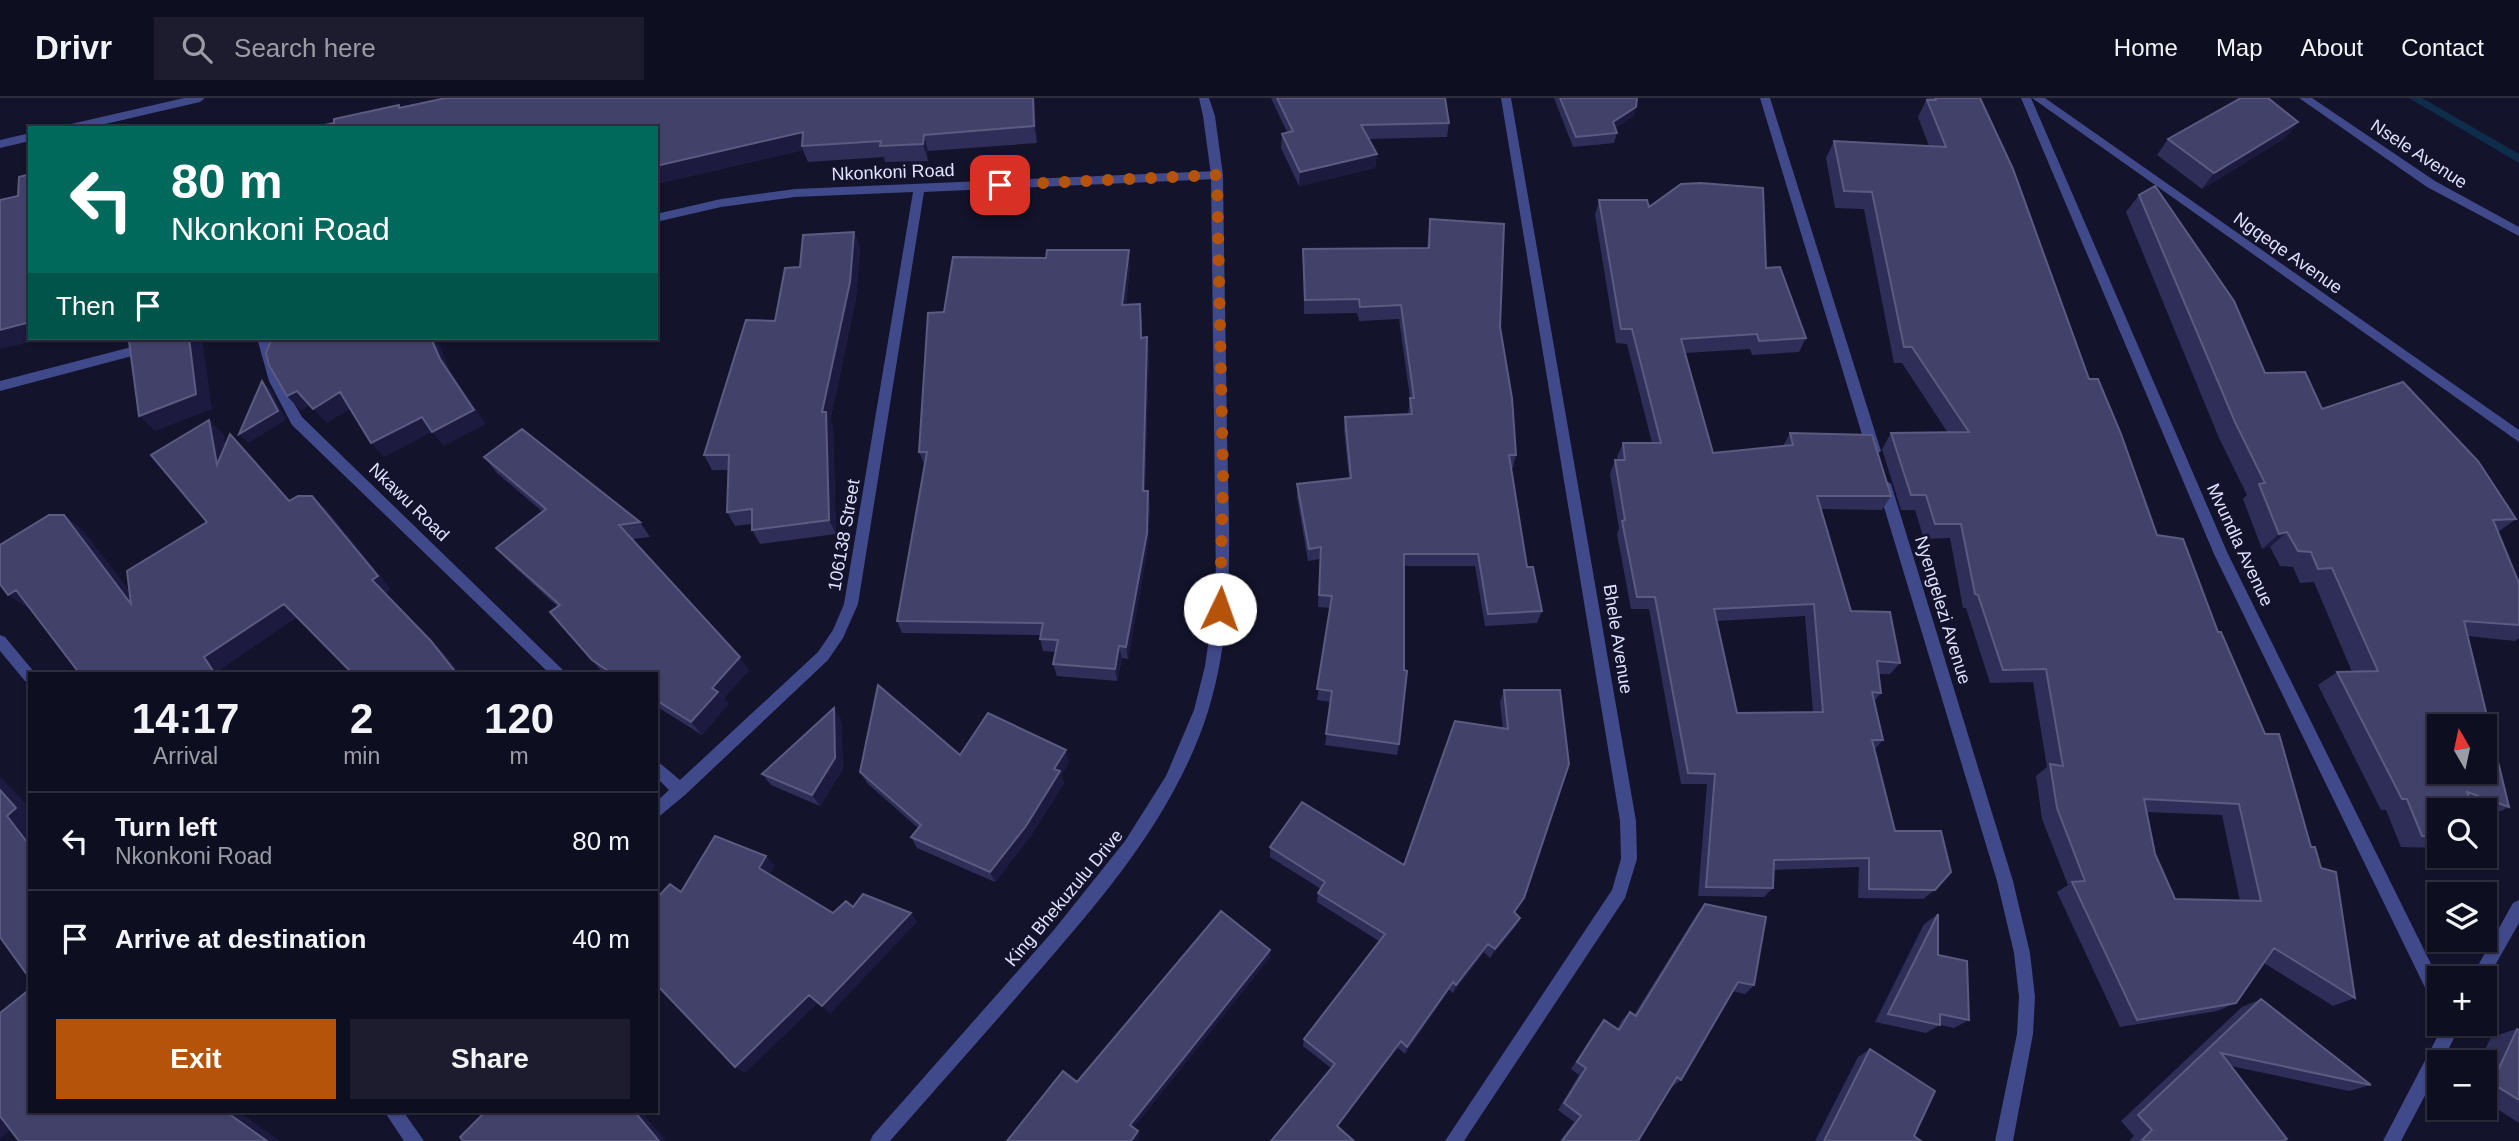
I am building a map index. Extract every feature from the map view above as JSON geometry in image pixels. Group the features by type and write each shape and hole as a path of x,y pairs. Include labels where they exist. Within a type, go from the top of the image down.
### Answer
{"street":[{"path":"80,126 201,98"},
{"name":"King Bhekuzulu Drive","path":"879,1141 1087,904 1140,835 1175,772 1201,712 1216,648 1223,590 1217,175 1204,98"},
{"name":"Bhele Avenue","path":"1454,1141 1593,936 1619,893 1629,859 1628,821 1506,98"},
{"name":"Nyengelezi Avenue","path":"1765,98 2005,881 2021,947 2027,996 2024,1042 2004,1141"},
{"name":"Mvundla Avenue","path":"2026,98 2221,555 2427,974"},
{"name":"Ngqeqe Avenue","path":"2037,98 2519,437"},
{"name":"Nsele Avenue","path":"2304,98 2431,184 2519,232"},
{"path":"0,144 28,137"},
{"name":"Nkonkoni Road","path":"658,218 759,196 1217,175"},
{"name":"106138 Street","path":"658,810 823,656 838,634 851,604 919,189"},
{"name":"Nkawu Road","path":"263,340 270,373 279,396 297,421 558,672"},
{"path":"0,386 159,345"},
{"path":"0,641 28,675"},
{"path":"658,768 680,790"},
{"path":"2486,966 2519,908"},
{"path":"2392,1141 2446,1036"},
{"path":"394,1113 415,1141"}],"building":[{"path":"446,98 1033,98 1034,126 924,135 923,144 880,146 881,141 802,146 803,132 658,166 658,126 320,126 334,123 334,119 399,105 399,108"},
{"path":"1277,98 1445,98 1449,123 1361,125 1377,154 1300,172 1282,134 1293,131"},
{"path":"1560,98 1637,98 1636,107 1613,122 1617,133 1576,137"},
{"path":"1935,98 1980,98 2013,169 2089,379 2098,379 2121,434 2157,535 2183,539 2218,632 2221,632 2265,734 2279,734 2311,847 2315,847 2321,868 2336,872 2355,998 2274,948 2236,1003 2137,1020 2072,882 2085,881 2057,808 2050,764 2063,766 2046,669 2003,670 1978,595 1975,594 1961,524 1935,524 1926,495 1911,495 1891,433 1969,432 1912,347 1904,347 1872,192 1844,191 1834,141 1946,147 1927,100 1936,100","holes":["2144,799 2239,804 2261,901 2175,899 2155,854"]},
{"path":"2241,98 2268,98 2298,122 2214,173 2168,139"},
{"path":"28,175 28,323 0,330 0,200 18,196 19,177"},
{"path":"1681,184 1763,188 1766,268 1780,267 1806,338 1759,341 1757,334 1681,339 1713,453 1793,445 1790,433 1872,435 1891,496 1817,496 1851,611 1890,612 1900,663 1877,661 1881,693 1872,692 1883,740 1872,740 1895,831 1941,831 1951,872 1935,890 1869,889 1869,858 1774,860 1773,888 1706,887 1715,774 1688,773 1655,597 1637,597 1622,521 1625,520 1615,460 1625,460 1623,443 1661,443 1632,329 1621,329 1599,200 1647,200 1649,207","holes":["1814,604 1823,712 1737,713 1714,609"]},
{"path":"2155,186 2234,301 2265,373 2305,372 2322,409 2403,382 2478,461 2516,519 2493,520 2519,583 2519,625 2464,621 2486,714 2427,714 2427,784 2497,784 2497,757 2509,807 2497,803 2497,798 2484,798 2467,792 2469,798 2427,798 2427,836 2422,836 2407,799 2402,799 2337,672 2378,671 2332,568 2318,569 2311,552 2298,551 2287,532 2279,534 2259,484 2265,483 2235,422 2139,195"},
{"path":"1430,219 1504,224 1500,327 1512,398 1516,455 1509,455 1527,567 1533,567 1542,611 1488,614 1478,554 1404,554 1404,670 1407,671 1399,744 1326,734 1332,691 1317,689 1332,596 1319,595 1321,547 1309,549 1297,484 1351,478 1345,417 1412,414 1410,398 1414,398 1401,305 1360,307 1359,299 1305,300 1303,249 1429,248"},
{"path":"854,232 850,282 822,412 826,412 829,520 752,530 752,509 727,512 729,455 704,455 746,320 775,321 785,268 800,267 803,235"},
{"path":"1047,250 1129,250 1122,305 1140,304 1141,338 1147,337 1143,491 1148,491 1147,533 1126,647 1119,646 1115,669 1053,664 1058,640 1040,639 1043,623 897,621 927,452 919,452 928,313 944,312 953,257 1046,258"},
{"path":"189,340 196,394 139,416 129,341"},
{"path":"271,340 432,340 440,359 474,410 432,432 422,417 371,443 340,392 313,409 297,391 287,396 269,365 266,353"},
{"path":"262,381 278,411 239,434"},
{"path":"209,420 217,465 230,434 289,501 298,496 312,496 378,576 372,580 431,641 455,672 351,672 284,604 204,657 214,672 78,672 16,590 8,595 0,584 0,545 49,515 64,515 131,604 127,571 207,522 151,455"},
{"path":"522,429 640,522 619,525 740,657 712,688 718,692 691,722 658,701 658,672 610,672 592,660 550,612 560,605 496,548 546,509 484,457"},
{"path":"878,685 960,755 988,713 1066,750 1054,769 1060,771 1026,826 990,872 911,837 921,825 860,772"},
{"path":"1504,690 1560,690 1569,764 1524,898 1514,912 1520,918 1495,949 1488,944 1456,985 1453,982 1407,1047 1401,1041 1337,1126 1354,1141 1271,1141 1335,1064 1304,1039 1385,934 1318,893 1325,882 1270,847 1302,802 1404,865 1455,721 1508,729"},
{"path":"834,708 835,758 812,795 762,774"},
{"path":"0,790 16,808 7,816 28,843 28,976 0,937"},
{"path":"715,836 766,856 759,868 833,913 846,901 853,907 863,894 911,913 822,1006 809,995 735,1067 658,986 658,897 670,884 681,892"},
{"path":"1705,904 1766,917 1754,985 1738,982 1681,1080 1677,1077 1638,1141 1562,1141 1581,1116 1564,1103 1586,1068 1577,1062 1604,1020 1619,1030 1630,1012 1636,1016"},
{"path":"1221,911 1270,950 1130,1125 1138,1131 1131,1141 1007,1141 1063,1071 1077,1082"},
{"path":"1938,914 1938,955 1967,961 1969,1020 1940,1014 1940,1025 1888,1014"},
{"path":"28,991 28,1113 228,1113 267,1141 19,1141 0,1116 0,1013"},
{"path":"2261,999 2371,1085 2221,1053 2287,1139 2141,1141 2152,1130 2138,1115"},
{"path":"2517,1029 2519,1100 2497,1086 2497,1072"},
{"path":"1870,1049 1935,1091 1914,1136 1921,1141 1824,1141"},
{"path":"484,1113 636,1113 659,1141 463,1141 460,1137"}],"waterway":[{"path":"2414,98 2519,159"}],"route":[{"path":"1000,185 1217,175 1223,477 1223,590 1220,609"}]}
